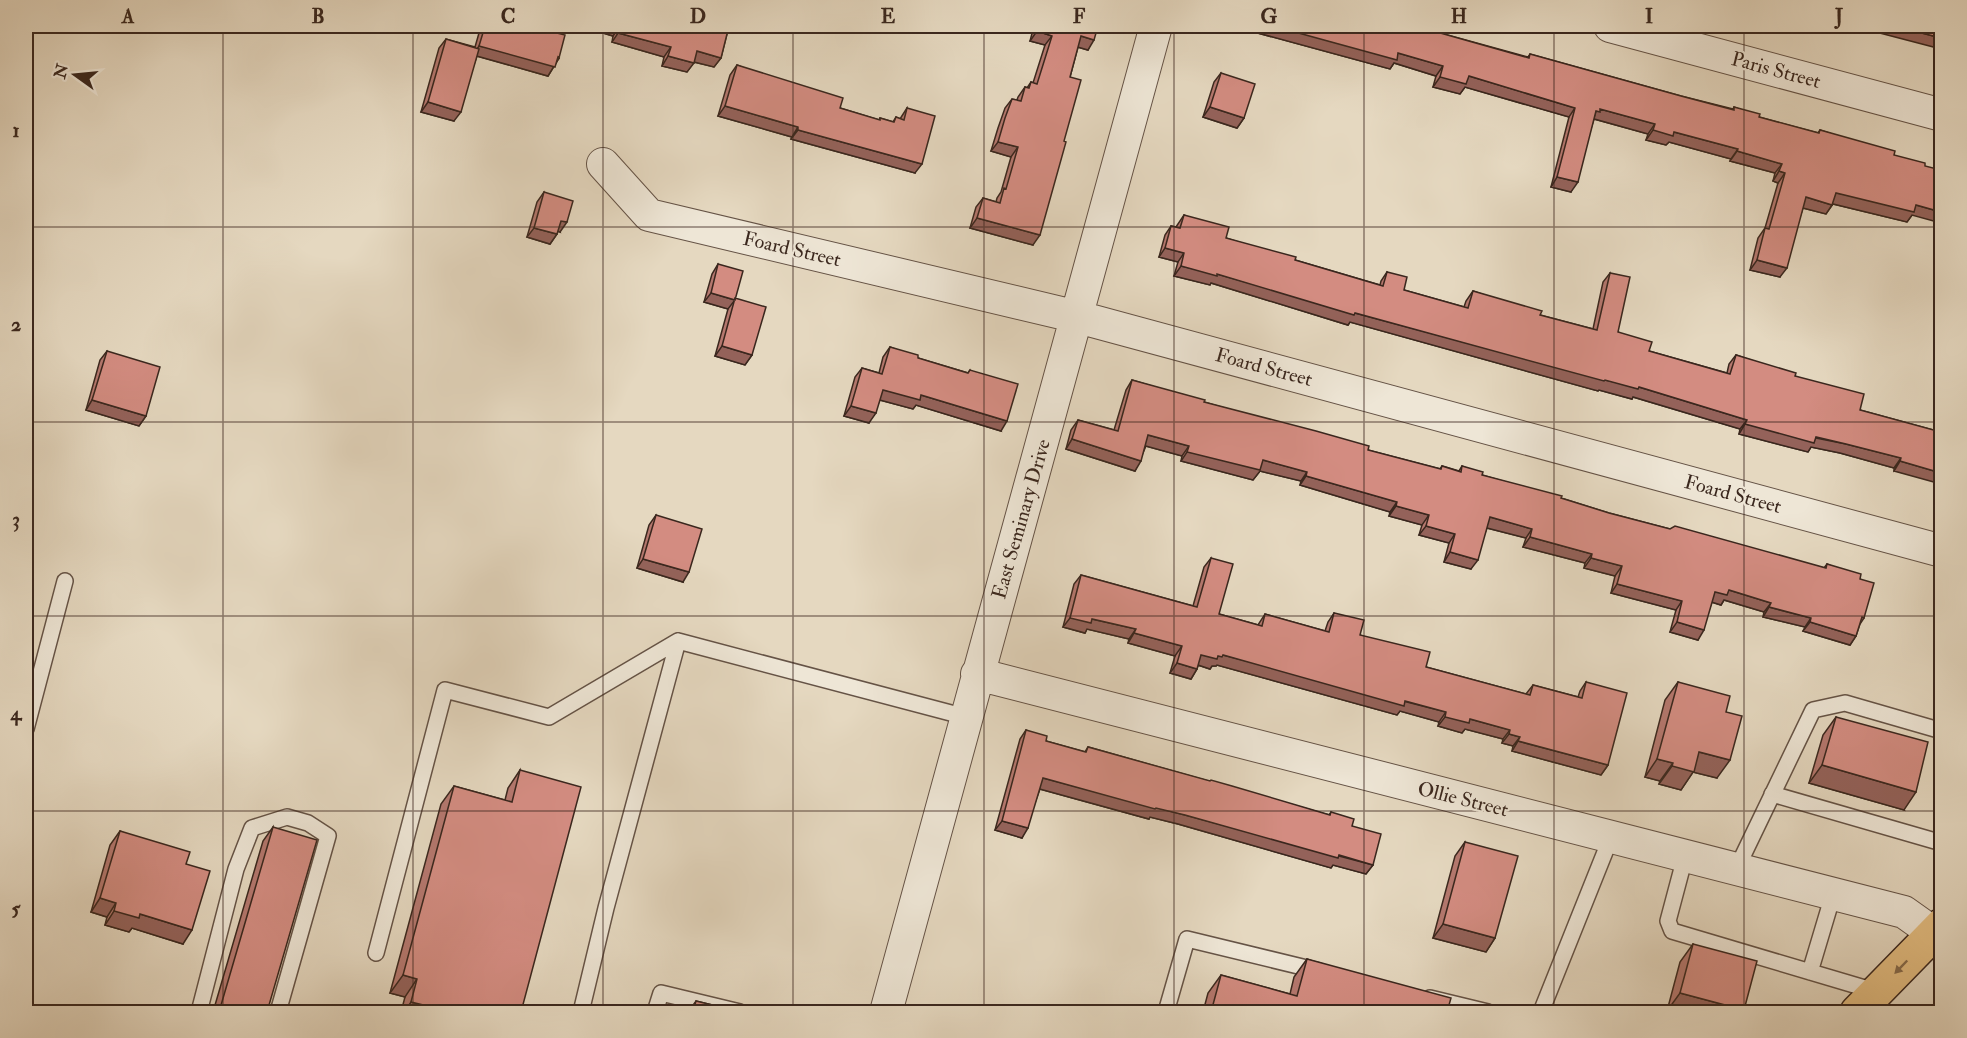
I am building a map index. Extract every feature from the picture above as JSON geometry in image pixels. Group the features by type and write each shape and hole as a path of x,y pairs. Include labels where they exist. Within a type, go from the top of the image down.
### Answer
{"main road":[{"path":"1868,1002 1939,933"}],"street":[{"name":"East Seminary Drive","path":"886,1012 1156,26"},
{"name":"Paris Street","path":"1610,26 1941,115"},
{"name":"Foard Street","path":"603,164 649,215 1078,317 1941,551"},
{"name":"Ollie Street","path":"977,674 1904,912 1939,933"}],"lane":[{"path":"26,729 65,581"},
{"path":"376,952 446,690 549,717 678,641 966,717"},
{"path":"581,1012 606,908 678,641"},
{"path":"1736,870 1813,710 1845,703 1941,731"},
{"path":"1772,794 1941,843"},
{"path":"199,1012 236,869 252,828 287,817 308,823 328,836 278,1012"},
{"path":"1540,1012 1611,837"},
{"path":"1685,857 1668,921 1672,931 1810,972 1868,1002"},
{"path":"1810,972 1833,895"},
{"path":"1166,1012 1186,939 1337,976"},
{"path":"656,1012 661,993 740,1012"},
{"path":"1419,996 1488,1012"}],"building":[{"path":"485,26 529,26 565,35 555,67 479,46"},
{"path":"620,26 729,26 721,58 697,51 694,63 668,56 671,47 618,33"},
{"path":"1038,26 1098,26 1094,40 1081,36 1070,77 1081,80 1040,235 977,218 983,198 1000,203 1004,188 1006,189 1018,147 998,142 1012,99 1021,101 1025,87 1029,88 1031,82 1037,84 1052,36 1037,31"},
{"path":"1273,26 1434,26 1433,31 1529,58 1530,54 1734,110 1734,107 1760,114 1759,117 1819,133 1820,130 1895,151 1894,155 1925,163 1925,166 1941,170 1941,212 1916,205 1914,212 1836,193 1832,205 1806,197 1787,268 1757,260 1765,228 1769,229 1785,173 1779,171 1782,164 1737,151 1738,149 1674,132 1673,136 1653,130 1655,124 1600,109 1600,112 1596,111 1578,182 1557,177 1575,108 1469,76 1466,84 1440,77 1443,66 1398,53 1397,60"},
{"path":"1895,26 1941,26 1941,38"},
{"path":"446,39 479,49 461,112 428,102"},
{"path":"737,65 843,98 840,108 880,120 880,118 894,122 896,117 904,120 907,108 935,116 922,164 798,130 798,127 725,106"},
{"path":"1221,73 1255,84 1244,118 1210,107"},
{"path":"544,192 573,201 567,222 561,221 557,234 534,228"},
{"path":"1184,215 1229,227 1226,238 1296,257 1295,260 1383,286 1387,272 1407,277 1404,290 1468,308 1473,291 1542,311 1540,315 1597,330 1610,273 1630,277 1618,332 1652,342 1649,351 1730,374 1736,355 1796,373 1795,376 1864,394 1860,410 1941,432 1941,473 1900,461 1901,458 1846,444 1816,437 1814,443 1745,424 1747,420 1639,387 1638,389 1604,381 1355,313 1354,315 1217,274 1217,276 1181,266 1184,253 1165,248 1171,226 1180,228"},
{"path":"718,264 743,271 735,300 711,293"},
{"path":"735,298 766,307 752,355 722,346"},
{"path":"890,347 968,373 970,370 1018,384 1007,421 921,395 920,400 883,390 876,413 851,406 862,368 882,374"},
{"path":"107,351 160,367 146,416 92,400"},
{"path":"1132,380 1205,400 1204,402 1369,446 1368,450 1441,469 1442,466 1461,472 1462,466 1483,472 1482,475 1562,496 1561,498 1609,513 1670,529 1675,526 1826,568 1827,564 1861,574 1860,579 1874,583 1864,618 1862,617 1856,636 1810,622 1811,618 1769,607 1771,603 1729,590 1727,595 1715,592 1704,630 1677,622 1682,601 1617,584 1622,566 1591,558 1592,554 1530,537 1532,529 1490,517 1478,560 1450,552 1455,534 1426,526 1429,515 1396,506 1397,502 1306,476 1307,472 1263,460 1260,470 1187,452 1189,446 1148,435 1141,461 1072,439 1078,420 1118,431"},
{"path":"656,515 702,529 689,572 643,559"},
{"path":"1211,558 1233,564 1219,614 1262,626 1265,614 1329,632 1334,613 1364,620 1360,635 1430,652 1426,667 1530,695 1533,685 1582,698 1586,682 1627,693 1608,765 1518,741 1520,737 1509,734 1510,730 1470,719 1469,723 1445,717 1446,712 1405,701 1404,706 1223,655 1218,656 1217,659 1201,655 1197,669 1177,663 1182,646 1134,633 1136,629 1092,619 1091,623 1070,618 1081,575 1197,607"},
{"path":"1678,682 1730,696 1726,712 1742,716 1730,760 1699,752 1694,772 1657,759"},
{"path":"1836,717 1928,742 1916,792 1822,765"},
{"path":"1026,730 1047,736 1046,741 1086,752 1088,747 1330,815 1331,812 1354,819 1352,826 1381,834 1373,865 1339,855 1338,858 1043,778 1028,828 1002,821"},
{"path":"520,770 581,787 521,1012 452,1012 411,1002 417,979 403,975 454,786 512,802"},
{"path":"273,827 317,840 267,1012 219,1012"},
{"path":"120,831 190,852 186,864 210,871 192,930 140,914 139,918 114,911 116,903 100,898"},
{"path":"1465,842 1518,856 1495,938 1443,924"},
{"path":"1693,944 1757,961 1744,1010 1680,993"},
{"path":"1307,959 1451,998 1447,1012 1211,1012 1221,975 1297,996"},
{"path":"696,1001 741,1012 693,1012"}]}
